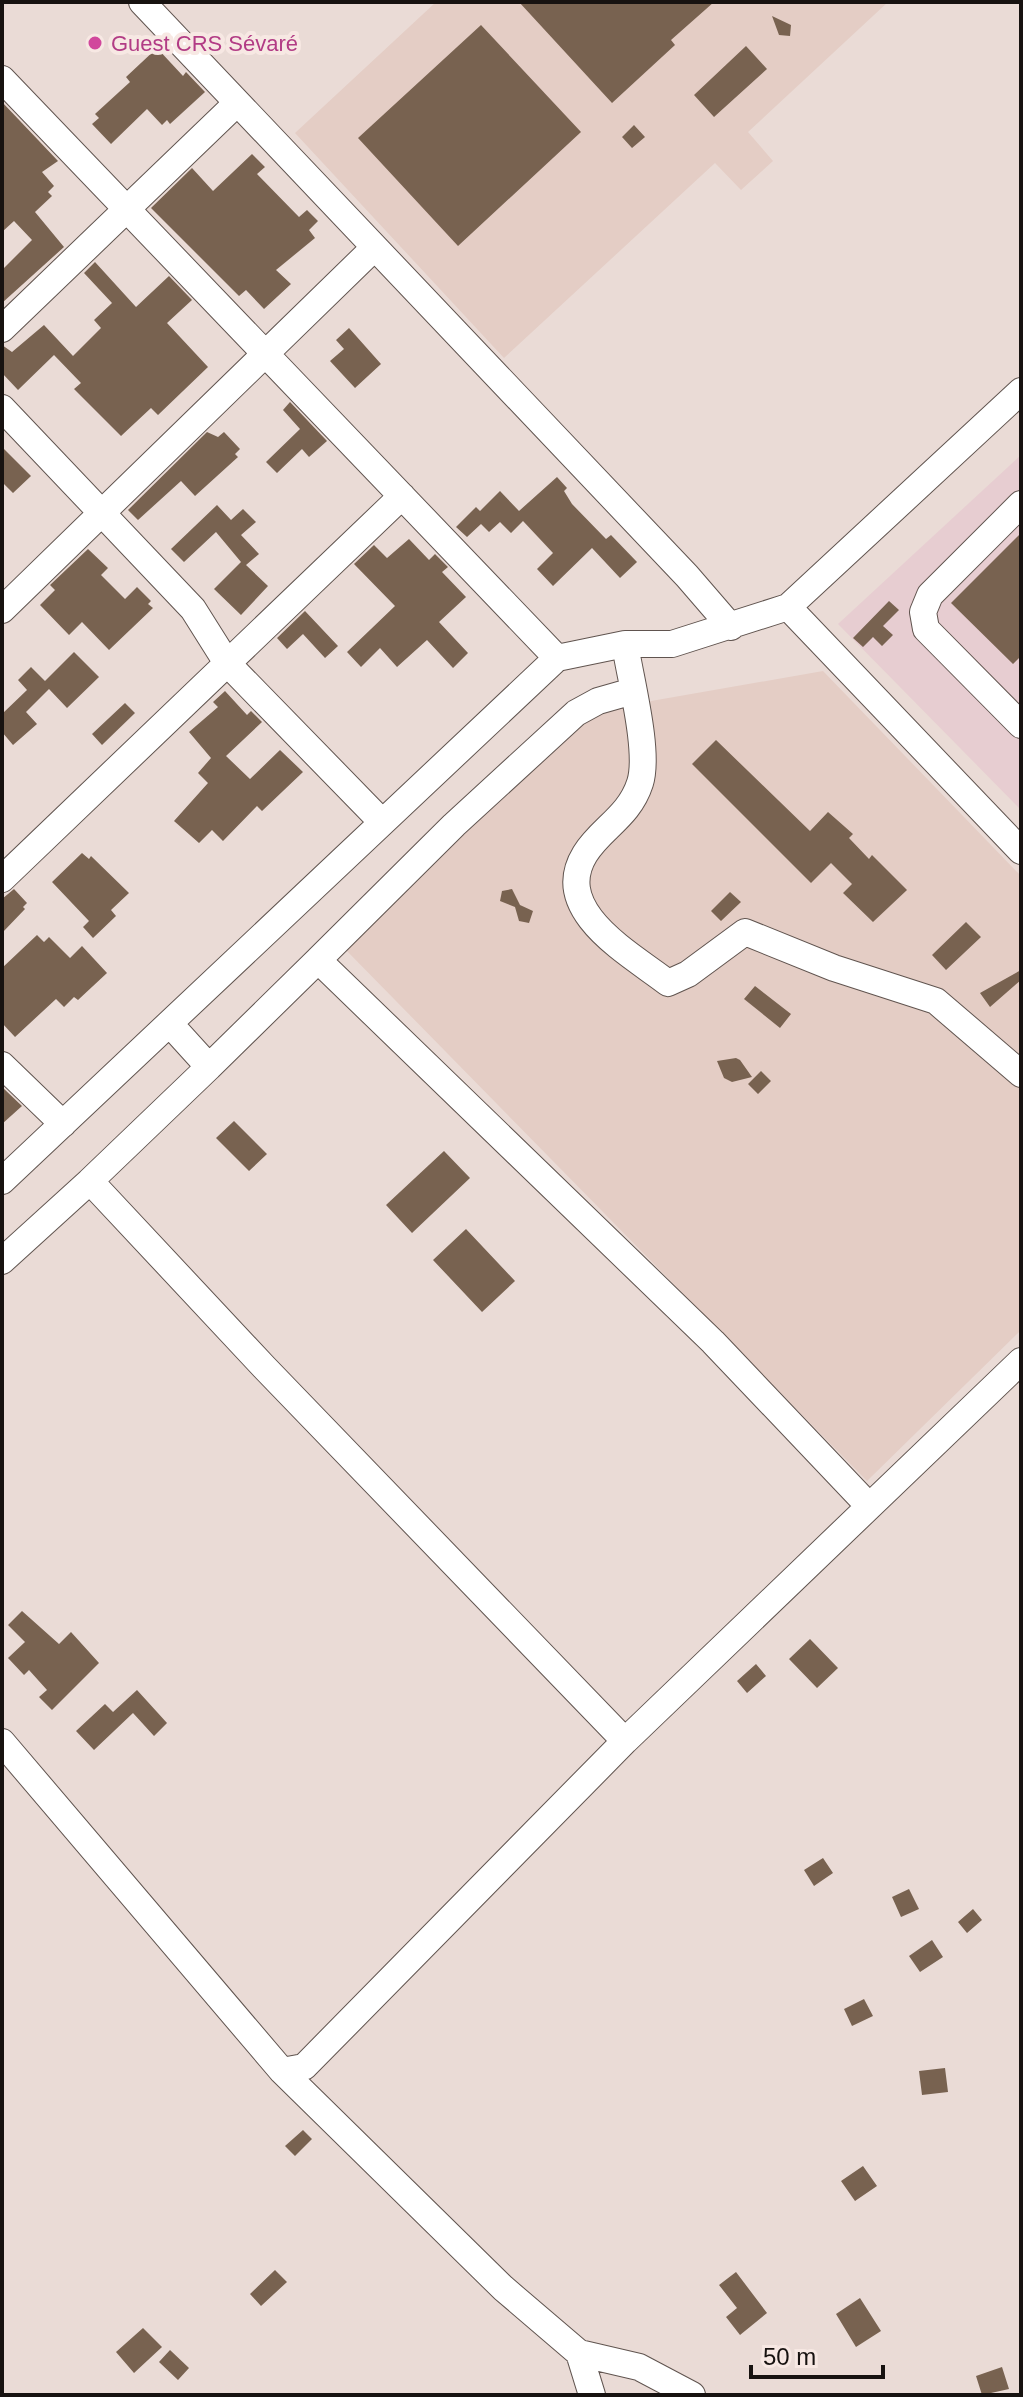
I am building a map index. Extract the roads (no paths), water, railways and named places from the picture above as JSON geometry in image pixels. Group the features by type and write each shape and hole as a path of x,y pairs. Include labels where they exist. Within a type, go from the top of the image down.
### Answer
{"street":[{"path":"142,2 687,576 731,627"},
{"path":"2,79 557,658 629,668"},
{"path":"2,329 237,103"},
{"path":"2,610 374,248"},
{"path":"2,1261 90,1181 199,1058 318,960 454,825 576,713 598,701 629,668 672,644 788,607 1021,391"},
{"path":"2,408 193,609 227,663 381,821"},
{"path":"2,879 402,496"},
{"path":"1021,504 930,595 923,612 926,629 1021,725"},
{"path":"788,607 1021,851"},
{"path":"2,1181 557,658"},
{"path":"629,668 641,780 628,809 585,854 575,883 584,912 599,929 668,983 688,974 745,932 834,968 936,1001 1021,1074"},
{"path":"318,960 713,1342 869,1506"},
{"path":"170,1024 199,1058"},
{"path":"2,1065 63,1124"},
{"path":"90,1181 264,1367 625,1741"},
{"path":"282,2071 304,2067 625,1741 1021,1361"},
{"path":"2,1742 282,2071 503,2288 579,2353 639,2367 692,2395"},
{"path":"579,2353 592,2395"}],"place":[{"name":"Guest CRS Sévaré","path":"95,43"}]}
